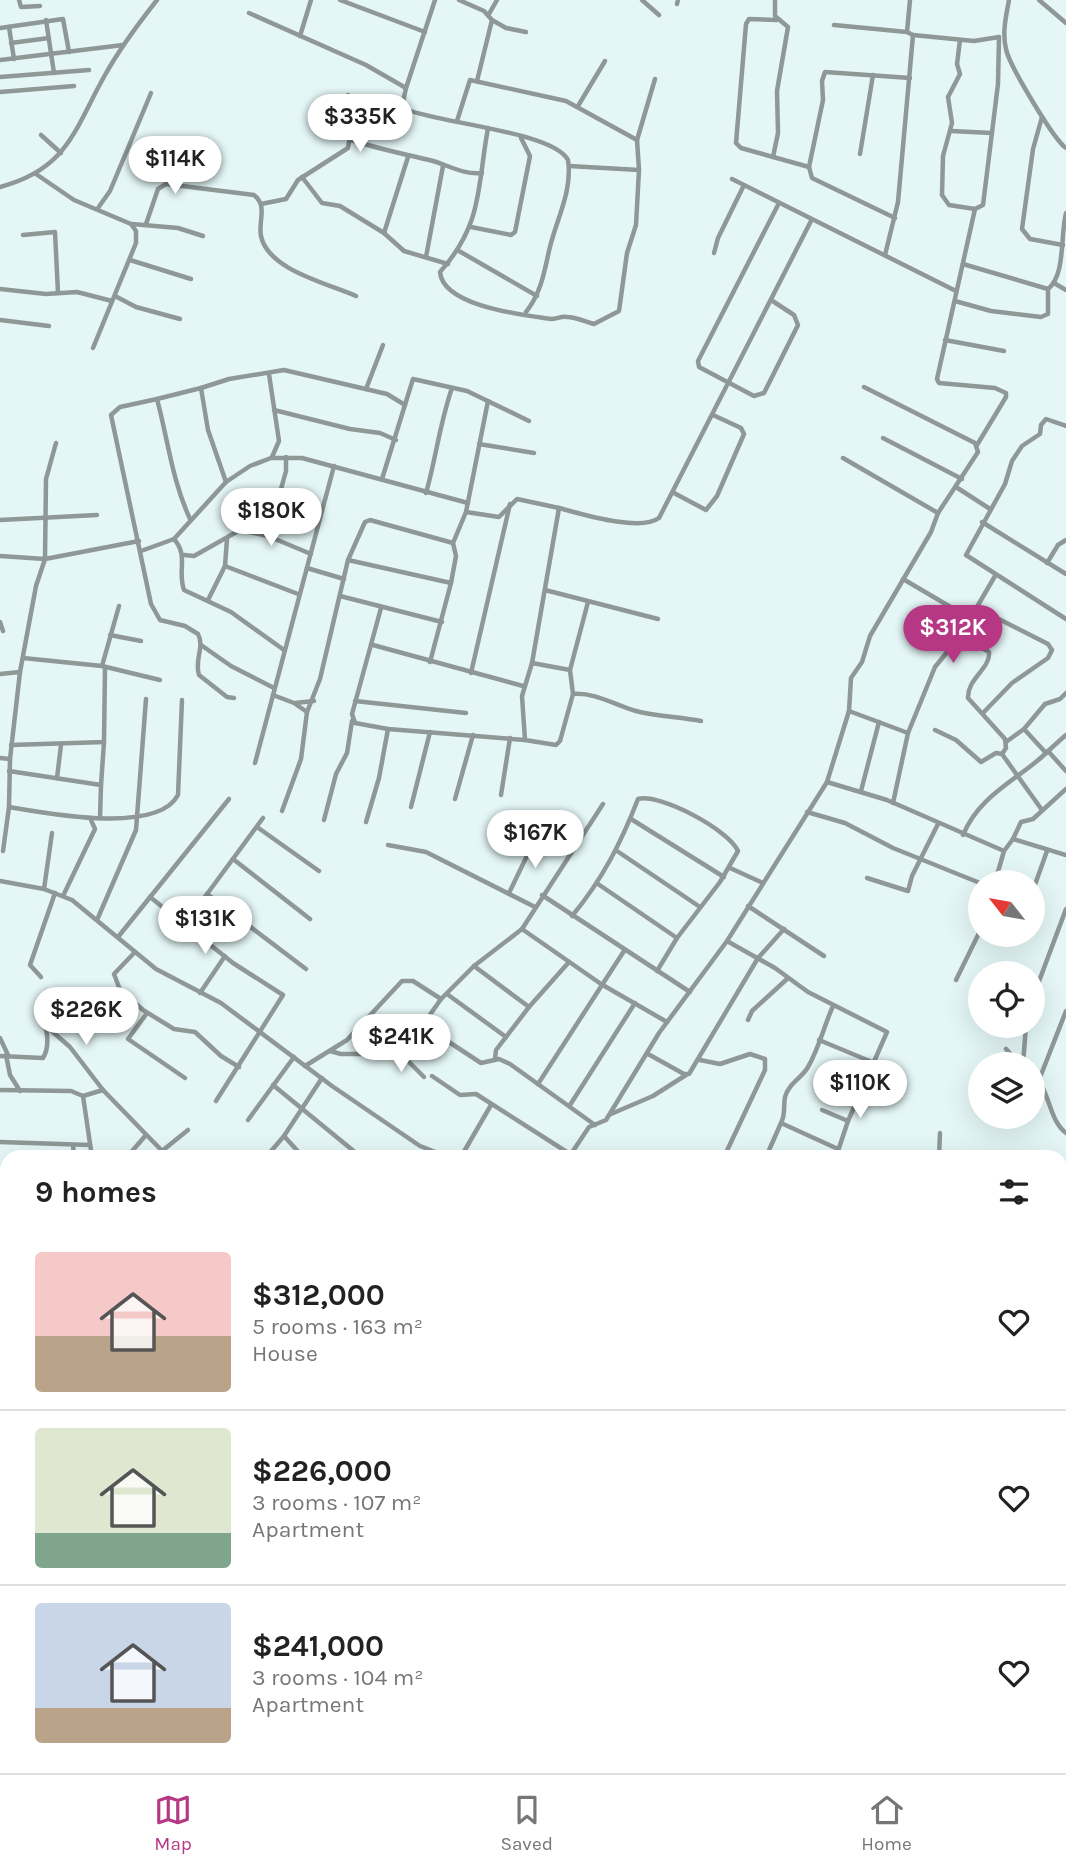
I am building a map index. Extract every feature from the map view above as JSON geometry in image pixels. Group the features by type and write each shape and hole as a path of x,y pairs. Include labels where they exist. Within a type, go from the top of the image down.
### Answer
{"street":[{"path":"19,0 21,7 40,6"},
{"path":"0,187 36,174 61,153 123,45 157,0"},
{"path":"300,37 311,0"},
{"path":"340,0 425,32"},
{"path":"435,0 406,88 403,102 408,110 520,137 564,153 569,166 564,200 537,296 525,313"},
{"path":"459,0 489,14 492,20 506,28 526,32"},
{"path":"489,14 497,0"},
{"path":"642,0 659,15"},
{"path":"775,0 777,20"},
{"path":"906,32 910,0"},
{"path":"960,40 957,60 960,74 948,97 951,131 943,156 942,195 949,205 975,209 983,205 1002,37 1009,0"},
{"path":"1039,0 1066,23"},
{"path":"249,13 366,65 406,88"},
{"path":"774,157 778,133 777,91 788,27 777,20 749,19 746,24 734,135 741,148 774,157 810,166"},
{"path":"0,28 47,20 64,20 69,52"},
{"path":"47,20 54,73"},
{"path":"477,81 492,20"},
{"path":"834,25 960,40 1002,37"},
{"path":"9,27 14,59"},
{"path":"885,255 895,218 913,35"},
{"path":"1002,37 1007,56 1059,143 1066,148"},
{"path":"11,43 49,38"},
{"path":"0,61 123,45"},
{"path":"578,106 605,61"},
{"path":"0,78 89,70"},
{"path":"895,218 812,178 810,166 825,72 910,78"},
{"path":"860,154 873,75"},
{"path":"488,128 471,227 459,251 440,275 451,290 497,312 525,313 554,320 571,317 592,324 618,313 628,253 636,225 639,170 637,140 655,79"},
{"path":"457,121 468,81 477,81 578,106 637,140"},
{"path":"0,92 74,86"},
{"path":"98,208 110,191 150,93"},
{"path":"261,204 286,199 302,177 345,152 351,140 353,117 348,95"},
{"path":"1043,116 1033,149 1022,229 1030,239 1063,244"},
{"path":"951,131 992,133"},
{"path":"41,135 61,153"},
{"path":"471,227 511,235 515,232 530,156 520,137"},
{"path":"351,140 471,174 482,173"},
{"path":"384,233 408,157"},
{"path":"426,257 443,165"},
{"path":"569,166 639,170"},
{"path":"36,174 74,200 131,224 178,228 202,236"},
{"path":"302,177 320,202 337,204 384,233 404,251 448,264"},
{"path":"732,179 811,221 956,291"},
{"path":"146,224 158,189 171,183 249,193 261,204 261,237 271,255 297,274 316,278 356,296"},
{"path":"714,253 718,238 744,185"},
{"path":"771,300 797,317 798,325 764,393 754,396 702,369 698,361 779,203"},
{"path":"573,1150 583,1133 605,1122 610,1115 667,1022 727,941 795,837 807,812 827,782 849,711 851,678 862,662 870,636 931,532 938,513 978,452 977,445 1006,397 1006,393 995,388 939,383 938,374 945,340 975,209"},
{"path":"955,300 991,311 1041,317 1048,314 1048,289 1054,283 1063,261 1066,213"},
{"path":"466,512 499,517 517,499 617,522 653,522 664,513 811,221"},
{"path":"93,348 130,260 137,236 131,224"},
{"path":"23,235 55,232 58,293"},
{"path":"459,251 537,296"},
{"path":"130,260 191,279"},
{"path":"963,264 1048,289"},
{"path":"1054,283 1066,290"},
{"path":"0,290 83,293 114,299 180,319"},
{"path":"0,320 49,326"},
{"path":"945,340 1004,351"},
{"path":"366,388 383,345"},
{"path":"234,698 227,697 199,675 196,663 201,645 198,634 156,616 111,415 120,407 229,379 284,370 366,388 396,398 405,405"},
{"path":"269,374 279,441 271,458"},
{"path":"382,480 413,379 452,388 530,421"},
{"path":"864,387 977,445"},
{"path":"201,388 208,430 226,482"},
{"path":"426,493 441,433 441,417 452,388"},
{"path":"396,398 408,394"},
{"path":"157,399 169,440 172,474 190,519"},
{"path":"430,662 451,583 456,556 453,542 466,512 488,401"},
{"path":"274,410 380,433 396,440"},
{"path":"674,494 706,510 717,496 744,434 741,428 713,415"},
{"path":"1066,426 1055,421 1044,421 1040,434 1022,446 1012,461 1006,484 982,522 966,555 1066,619"},
{"path":"883,438 962,479"},
{"path":"3,851 20,672 36,586 45,559 46,479 56,443"},
{"path":"479,444 534,453"},
{"path":"141,551 174,538 226,482 250,466 271,458 286,457 334,466 468,503"},
{"path":"268,536 286,471 286,457"},
{"path":"843,458 938,513"},
{"path":"255,763 334,466"},
{"path":"956,487 990,509"},
{"path":"471,673 510,504"},
{"path":"525,740 523,686 532,663 559,508"},
{"path":"0,520 45,520 97,515"},
{"path":"282,811 304,745 307,712 314,701 348,560 367,520 453,542"},
{"path":"982,522 1066,574"},
{"path":"184,555 194,556 227,540 240,530 268,536 311,554"},
{"path":"174,538 184,555 184,590 231,612 284,650"},
{"path":"208,600 225,566 227,540"},
{"path":"1047,563 1058,545 1066,540"},
{"path":"0,556 45,559 139,541"},
{"path":"348,560 451,583"},
{"path":"225,566 298,594"},
{"path":"307,568 344,579"},
{"path":"893,803 908,733 935,667 960,636 995,575"},
{"path":"904,579 971,619"},
{"path":"545,590 658,619"},
{"path":"340,596 442,622"},
{"path":"353,720 357,725 388,729 510,738 556,745 573,694 570,670 588,602"},
{"path":"100,818 104,742 103,666 119,606"},
{"path":"324,820 337,774 347,753 355,701 373,645 381,608"},
{"path":"977,608 1048,644 1052,650 1048,658 1012,683 984,713"},
{"path":"0,622 3,631"},
{"path":"110,635 141,641"},
{"path":"960,636 990,654 967,693 968,698 984,713 1006,742"},
{"path":"201,645 231,666 274,688"},
{"path":"373,645 523,686"},
{"path":"23,658 103,666 160,680"},
{"path":"532,663 570,670"},
{"path":"0,674 20,672"},
{"path":"1002,754 1006,742 1024,729 1045,704 1060,699 1066,693"},
{"path":"573,694 591,694 640,712 679,715 701,721"},
{"path":"273,695 294,703 307,712"},
{"path":"97,920 131,847 139,815 146,699"},
{"path":"9,807 91,820 153,814 168,807 178,795 182,700"},
{"path":"294,703 314,701"},
{"path":"355,701 466,713"},
{"path":"849,711 908,733"},
{"path":"861,791 879,722"},
{"path":"366,822 379,778 388,729"},
{"path":"1024,729 1066,771"},
{"path":"935,730 949,736 981,762 996,753 1002,754 1042,810"},
{"path":"411,807 430,732"},
{"path":"455,799 473,735"},
{"path":"963,835 975,815 1016,774 1066,735"},
{"path":"501,795 510,738"},
{"path":"11,745 104,742"},
{"path":"57,779 61,744"},
{"path":"0,758 10,759"},
{"path":"9,771 101,785"},
{"path":"827,782 893,803 1004,851"},
{"path":"998,870 1004,851 1021,822 1033,819 1066,789"},
{"path":"572,916 598,884 617,851 640,798 672,804 734,842 738,851 730,868 677,938 657,971"},
{"path":"118,937 229,799"},
{"path":"330,1051 352,1055 399,1052 413,1041 441,999 474,965 522,929 603,804"},
{"path":"807,812 845,823 893,848 968,878"},
{"path":"185,924 263,818"},
{"path":"631,819 724,877"},
{"path":"63,896 95,829 91,820"},
{"path":"867,878 908,891 909,881 938,824"},
{"path":"257,827 319,871"},
{"path":"44,889 52,833"},
{"path":"509,892 537,835"},
{"path":"1013,839 1066,855"},
{"path":"388,845 426,852 535,907"},
{"path":"617,851 700,907"},
{"path":"1040,870 1047,851"},
{"path":"233,859 310,919"},
{"path":"730,868 763,883"},
{"path":"0,881 44,889 63,896 97,920 156,969 221,1003 305,1066 429,1150"},
{"path":"598,884 677,938"},
{"path":"41,977 32,971 30,965 55,893"},
{"path":"207,894 306,970"},
{"path":"542,895 690,992"},
{"path":"150,897 225,957 283,995 216,1101"},
{"path":"748,906 824,956"},
{"path":"1045,965 1066,909"},
{"path":"522,929 601,984 667,1022"},
{"path":"610,1115 653,1096 686,1075 700,1060 710,1035 758,958 784,929"},
{"path":"727,941 833,1006 886,1030 838,1149 781,1124"},
{"path":"956,981 972,947"},
{"path":"538,1084 624,951"},
{"path":"135,952 117,969 114,978 121,990 147,1013 174,1029 195,1032 221,1056 239,1067"},
{"path":"200,993 225,957"},
{"path":"495,1059 496,1050 569,962"},
{"path":"474,965 529,1007"},
{"path":"747,1020 751,1011 787,979"},
{"path":"305,1066 347,1040 402,981 413,981 441,999"},
{"path":"447,993 506,1037"},
{"path":"5,1056 43,1058 47,1049 46,1026 40,1003"},
{"path":"570,1105 635,1003"},
{"path":"769,1150 786,1113 787,1093 808,1066 833,1006"},
{"path":"1045,1065 1066,1011"},
{"path":"147,1013 128,1039 185,1078"},
{"path":"423,1025 481,1063 495,1059 510,1064 595,1125"},
{"path":"46,1026 70,1047 103,1090 161,1150"},
{"path":"0,1038 10,1075 21,1092"},
{"path":"819,1040 872,1062"},
{"path":"1006,1049 1009,1052"},
{"path":"399,1052 424,1077"},
{"path":"648,1054 686,1075"},
{"path":"700,1060 720,1064 750,1054 765,1059 765,1070 727,1150"},
{"path":"248,1120 294,1057"},
{"path":"432,1076 460,1095 476,1094 561,1150"},
{"path":"272,1150 322,1078"},
{"path":"273,1085 352,1150"},
{"path":"0,1090 71,1091 83,1096 103,1090"},
{"path":"83,1096 91,1150"},
{"path":"1045,1097 1066,1133"},
{"path":"464,1150 491,1104"},
{"path":"822,1110 848,1121"},
{"path":"163,1150 188,1130"},
{"path":"939,1150 940,1133"},
{"path":"133,1150 146,1135"},
{"path":"284,1136 297,1150"},
{"path":"0,1142 90,1145"},
{"path":"73,1144 73,1150"}]}
